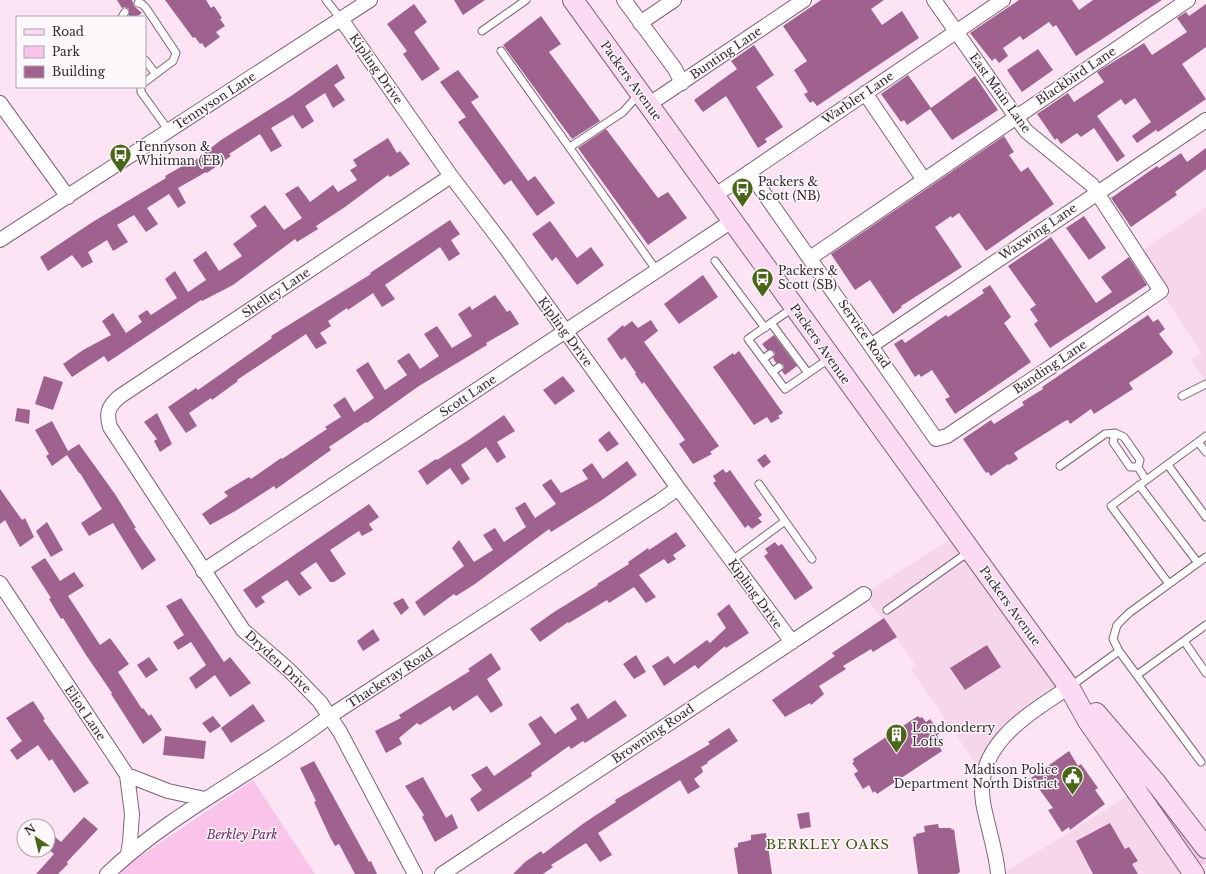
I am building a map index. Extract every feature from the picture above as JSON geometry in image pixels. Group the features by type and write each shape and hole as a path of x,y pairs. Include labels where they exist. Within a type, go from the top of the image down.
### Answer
{"main road":[{"name":"Packers Avenue","path":"573,0 1069,687 1088,721 1194,874"},
{"name":"Packers Avenue","path":"1069,687 1104,721 1156,783 1206,848"}],"street":[{"name":"Tennyson Lane","path":"0,240 370,0"},
{"path":"624,0 675,70 682,83"},
{"path":"640,23 674,0"},
{"name":"Bunting Lane","path":"644,99 682,83 804,0"},
{"name":"East Main Lane","path":"934,0 1026,131 1092,185 1161,290"},
{"name":"Warbler Lane","path":"714,196 1003,0"},
{"name":"Blackbird Lane","path":"810,258 1188,0"},
{"name":"Kipling Drive","path":"341,19 451,176 505,247 731,562 792,642"},
{"path":"865,93 924,180"},
{"path":"0,103 68,197"},
{"name":"Waxwing Lane","path":"872,345 1206,120"},
{"name":"Service Road","path":"748,172 872,345 936,439"},
{"name":"Shelley Lane","path":"106,415 110,405 119,397 451,176"},
{"name":"Scott Lane","path":"203,571 732,221"},
{"name":"Banding Lane","path":"936,439 947,436 1058,362 1161,290"},
{"name":"Dryden Drive","path":"106,415 110,427 243,630 289,670 320,702 330,716 340,732 415,874"},
{"name":"Thackeray Road","path":"107,874 128,854 205,800 311,731 330,716 678,488"},
{"name":"Eliot Lane","path":"0,583 127,775 132,814 128,854"},
{"name":"Browning Road","path":"442,874 864,594"},
{"path":"998,874 983,801 984,777 990,758 1005,735 1037,708 1069,687"},
{"path":"127,775 168,791 205,800"}],"lane":[{"path":"326,0 341,19"},
{"path":"482,31 526,0"},
{"path":"138,3 142,4 146,8 176,53 174,61 155,73 146,81"},
{"path":"501,51 657,270"},
{"path":"146,61 155,73"},
{"path":"141,88 141,92 168,131"},
{"path":"570,148 644,99"},
{"path":"715,261 765,328"},
{"path":"794,307 748,339 785,389 830,358"},
{"path":"771,323 794,358 808,373"},
{"path":"763,359 770,354"},
{"path":"772,372 779,367"},
{"path":"1182,396 1206,384"},
{"path":"1115,433 1113,442 1130,467 1138,467"},
{"path":"1060,466 1105,434 1115,433 1124,437 1140,460 1138,467 1146,480"},
{"path":"1169,584 1111,506 1206,436"},
{"path":"1198,442 1206,452"},
{"path":"1168,465 1206,517"},
{"path":"759,484 812,559"},
{"path":"1139,485 1198,563"},
{"path":"731,562 785,521"},
{"path":"886,610 970,551"},
{"path":"1201,762 1119,651 1113,639 1117,625 1129,613 1206,557"},
{"path":"1137,675 1206,625"},
{"path":"1184,641 1206,673"},
{"path":"1069,687 1119,651"}],"shaded area":[{"path":"1206,207 1206,382 1191,360 1201,353 1137,254"},
{"path":"958,534 1069,687 1020,722 985,777 911,670 916,666 864,594"},
{"path":"1132,793 1191,874 1002,874"}],"green space":[{"name":"Berkley Park","path":"253,780 315,874 117,874 123,868"},
{"path":"1167,813 1206,863 1200,867 1164,815"}],"building":[{"path":"117,0 132,0 134,6 142,13 138,16 129,16 129,9 125,7 122,8"},
{"path":"165,0 206,0 211,8 214,6 222,18 220,19 225,26 216,32 220,37 205,48 195,37 193,38"},
{"path":"454,0 485,0 463,15"},
{"path":"821,0 884,0 871,9 882,25 902,11 919,38 817,106 813,101 810,103 804,94 808,92 794,70 807,61 783,26"},
{"path":"1019,0 1072,0 1079,10 1093,0 1162,0 1076,56 1056,25 1053,27 1049,22 1023,40 1020,36 1003,48 1008,56 999,63 995,58 992,61 970,33"},
{"path":"414,4 427,22 414,32 440,69 422,81 403,54 407,51 387,24"},
{"path":"1206,4 1206,47 1182,64 1206,99 1158,132 1156,130 1137,143 1132,136 1151,122 1135,98 1125,105 1121,99 1097,116 1125,156 1117,162 1094,128 1081,137 1077,133 1061,144 1057,138 1055,140 1037,114 1068,93 1074,102 1104,82 1097,72 1144,43 1152,55 1187,32 1177,18 1186,12 1189,16"},
{"path":"541,16 561,44 549,52 600,121 572,139 503,45"},
{"path":"754,45 774,75 756,87 783,127 765,139 767,142 758,148 726,96 703,112 694,100 737,69 731,61"},
{"path":"1038,49 1053,70 1022,92 1007,70"},
{"path":"337,64 345,78 334,85 345,100 333,108 325,93 305,106 314,121 302,129 293,115 271,128 282,146 271,152 260,134 229,154 231,156 207,173 206,172 178,188 186,203 178,208 169,194 147,208 158,224 146,232 134,215 117,225 128,242 113,251 107,240 88,252 93,262 82,268 72,255 48,271 40,257 91,223 166,178 165,176 186,164 188,166 221,140 291,96"},
{"path":"458,70 479,97 471,102 528,181 535,176 555,203 537,216 511,180 504,185 458,122 466,117 440,82"},
{"path":"908,75 931,108 975,76 998,110 952,140 930,109 907,125 904,120 901,122 881,94"},
{"path":"606,129 658,198 668,192 687,218 648,245 578,148"},
{"path":"1004,136 1014,152 1009,155 1021,172 1028,167 1054,204 986,251 959,213 952,218 951,216 935,227 962,267 901,306 902,307 893,314 870,280 855,290 831,254"},
{"path":"388,138 397,153 400,151 410,164 390,177 388,175 345,207 316,226 318,229 297,242 295,239 233,285 202,301 201,300 108,362 104,356 72,377 63,364 83,350 111,335 102,321 113,313 126,333 142,322 138,316 147,310 151,315 177,298 165,279 175,271 188,292 206,280 193,260 206,251 219,271 242,256 233,244 257,226 250,216 265,205 284,230 302,218 285,194 298,186 310,202 333,185 338,192 357,180 350,170 357,166 353,160"},
{"path":"1206,148 1206,169 1175,192 1177,195 1131,227 1111,198 1157,166 1159,168 1181,153 1187,162"},
{"path":"1084,216 1106,248 1089,260 1066,228"},
{"path":"450,220 460,234 451,240 460,254 449,261 440,247 385,285 395,299 382,307 373,293 348,310 347,308 328,321 331,326 320,333 327,343 316,349 306,334 237,380 238,381 212,400 211,398 189,413 197,426 186,433 168,407 196,388 198,390 272,338 271,336 371,274 370,273"},
{"path":"550,221 577,258 591,247 604,265 577,285 556,257 552,261 532,234"},
{"path":"1051,237 1096,303 1112,292 1101,277 1129,257 1147,285 1050,348 1034,324 1038,321 1030,309 1036,305 1008,266"},
{"path":"703,275 718,297 679,324 664,304"},
{"path":"990,285 1011,317 1004,323 1031,362 955,414 945,399 950,397 932,370 921,377 919,374 915,377 894,344 902,339 905,343 946,315 948,317 984,293 982,290"},
{"path":"495,295 507,312 510,310 519,324 486,343 487,345 419,386 367,423 366,422 329,447 331,450 276,489 274,486 237,510 210,525 202,514 228,496 224,492 249,477 251,479 327,429 325,427 341,417 333,405 345,397 354,412 374,398 356,370 368,362 385,390 407,375 397,361 409,353 420,369 439,356 424,334 437,326 452,348 472,336 458,314 470,306 472,310"},
{"path":"1148,315 1153,322 1158,319 1165,329 1159,334 1173,352 1171,355 1129,383 1133,389 1094,414 1091,409 1070,424 1068,420 1065,421 1014,453 1018,459 1009,465 1008,464 991,476 988,472 986,473 963,439 991,420 994,424 1024,405 1022,402 1043,389 1042,387"},
{"path":"651,320 658,331 644,342 719,446 710,452 712,454 693,464 679,444 685,440 644,382 642,384 625,357 621,360 607,339 623,325 624,327 632,321 638,328"},
{"path":"774,335 797,366 785,375 782,371 784,367 783,364 776,363 773,358 775,354 774,351 767,350 762,344"},
{"path":"739,351 783,413 778,416 780,418 771,423 767,417 754,425 713,367 733,353 734,355"},
{"path":"44,376 63,382 53,410 35,404"},
{"path":"563,376 575,391 555,405 543,390"},
{"path":"17,408 30,410 29,424 15,421"},
{"path":"157,413 172,444 160,452 154,441 157,439 144,422"},
{"path":"504,415 515,431 497,442 506,457 497,463 486,447 461,465 470,479 462,485 450,468 427,485 418,471 470,439"},
{"path":"52,421 68,451 79,444 115,494 136,528 134,528 156,560 142,570 113,523 89,536 81,523 102,509 67,455 52,466 46,456 49,454 35,430"},
{"path":"609,431 619,444 607,452 598,440"},
{"path":"765,454 771,462 763,468 757,460"},
{"path":"627,461 637,475 602,500 551,532 549,529 475,584 456,596 454,594 424,616 415,602 464,566 452,548 459,540 474,562 493,550 483,535 495,528 504,542 526,527 515,508 525,502 535,518 556,504 542,485 551,479 561,493 588,479 582,470 592,463 603,479"},
{"path":"723,469 726,473 730,470 762,515 758,518 762,522 752,529 748,525 745,528 713,483 716,481 713,476"},
{"path":"0,489 22,520 25,518 34,537 20,547 5,520 0,524"},
{"path":"369,504 379,517 369,524 373,530 362,536 359,531 330,550 346,574 334,582 330,582 316,562 300,573 312,588 299,596 287,580 261,597 265,602 256,608 243,590"},
{"path":"47,522 63,550 51,557 36,531"},
{"path":"676,532 686,546 673,555 676,559 668,564 664,559 639,575 656,597 646,603 634,587 609,603 607,600 569,623 568,622 540,642 530,629 629,564 628,562 648,548 649,550"},
{"path":"775,542 778,546 782,544 813,588 795,600 764,556 768,553 765,549"},
{"path":"45,558 60,581 74,572 84,586 68,596 100,645 110,638 129,664 118,672 142,709 143,708 149,716 151,714 162,730 143,744 63,618 61,619 49,599 51,598 31,567"},
{"path":"181,598 224,662 230,657 251,683 230,697 215,675 196,689 189,678 206,665 191,642 178,650 173,642 184,635 166,606"},
{"path":"403,598 409,608 401,615 393,603"},
{"path":"729,604 749,633 726,648 725,646 698,669 695,665 664,686 652,666 668,656 674,664 707,640 710,643 726,628 717,614"},
{"path":"884,618 897,637 873,652 871,649 843,666 846,669 819,686 824,694 811,705 810,703 785,717 772,700 835,656 832,653"},
{"path":"373,629 380,640 363,651 357,641"},
{"path":"987,645 1001,667 965,690 950,668"},
{"path":"491,653 501,669 487,679 503,705 491,713 477,695 453,711 450,706 420,725 417,723 399,738 402,744 386,753 375,731 401,718 399,715 470,671 468,669"},
{"path":"636,655 646,672 634,679 623,664"},
{"path":"149,657 158,670 146,678 137,665"},
{"path":"615,700 627,716 585,743 583,741 571,749 569,746 531,773 532,776 478,812 470,799 482,790 471,775 487,766 494,776 541,744 528,724 541,716 555,734 577,719 570,708 578,703 588,719"},
{"path":"33,701 45,719 43,720 89,783 74,793 52,759 49,761 38,745 17,760 10,750 22,741 6,718"},
{"path":"253,704 265,721 231,743 221,728"},
{"path":"213,716 221,726 210,733 202,723"},
{"name":"Londonderry Lofts","path":"918,716 920,718 922,717 926,722 930,719 940,733 937,735 943,746 940,748 942,751 877,794 875,791 873,793 869,785 863,789 854,774 858,771 852,763 854,762 853,759"},
{"path":"729,728 738,741 701,767 703,772 694,779 700,787 688,794 680,780 598,833 612,855 600,862 586,843 551,865 553,867 543,874 513,874 525,862 541,851 543,854 584,823 616,802 615,800 710,744 708,742"},
{"path":"165,736 206,741 204,759 163,755"},
{"name":"Madison Police Department North District","path":"1069,751 1078,766 1081,764 1098,788 1095,790 1105,804 1070,830 1069,827 1062,832 1048,810 1053,808 1031,778"},
{"path":"314,761 377,874 355,874 339,844 335,846 300,768"},
{"path":"423,777 446,818 452,814 458,828 435,842 422,817 424,815 405,786"},
{"path":"809,812 811,827 800,829 797,814"},
{"path":"84,817 98,829 67,862 68,864 58,874 36,874 50,858 56,858 56,838 61,842"},
{"path":"1110,823 1125,849 1129,847 1138,861 1132,864 1138,874 1093,874 1076,841"},
{"path":"938,824 939,828 954,829 960,872 957,874 918,874 913,837 916,836 916,834 925,832 924,826"},
{"path":"766,833 772,874 738,874 734,848 738,847 738,843 751,840 751,835"}],"place":[{"name":"Tennyson & Whitman (EB)","path":"121,174"},
{"name":"Packers & Scott (NB)","path":"743,208"},
{"name":"Packers & Scott (SB)","path":"762,298"},
{"name":"Londonderry Lofts","path":"897,754"},
{"name":"Madison Police Department North District","path":"1073,796"}],"district":[{"name":"BERKLEY OAKS","path":"828,844"}]}
